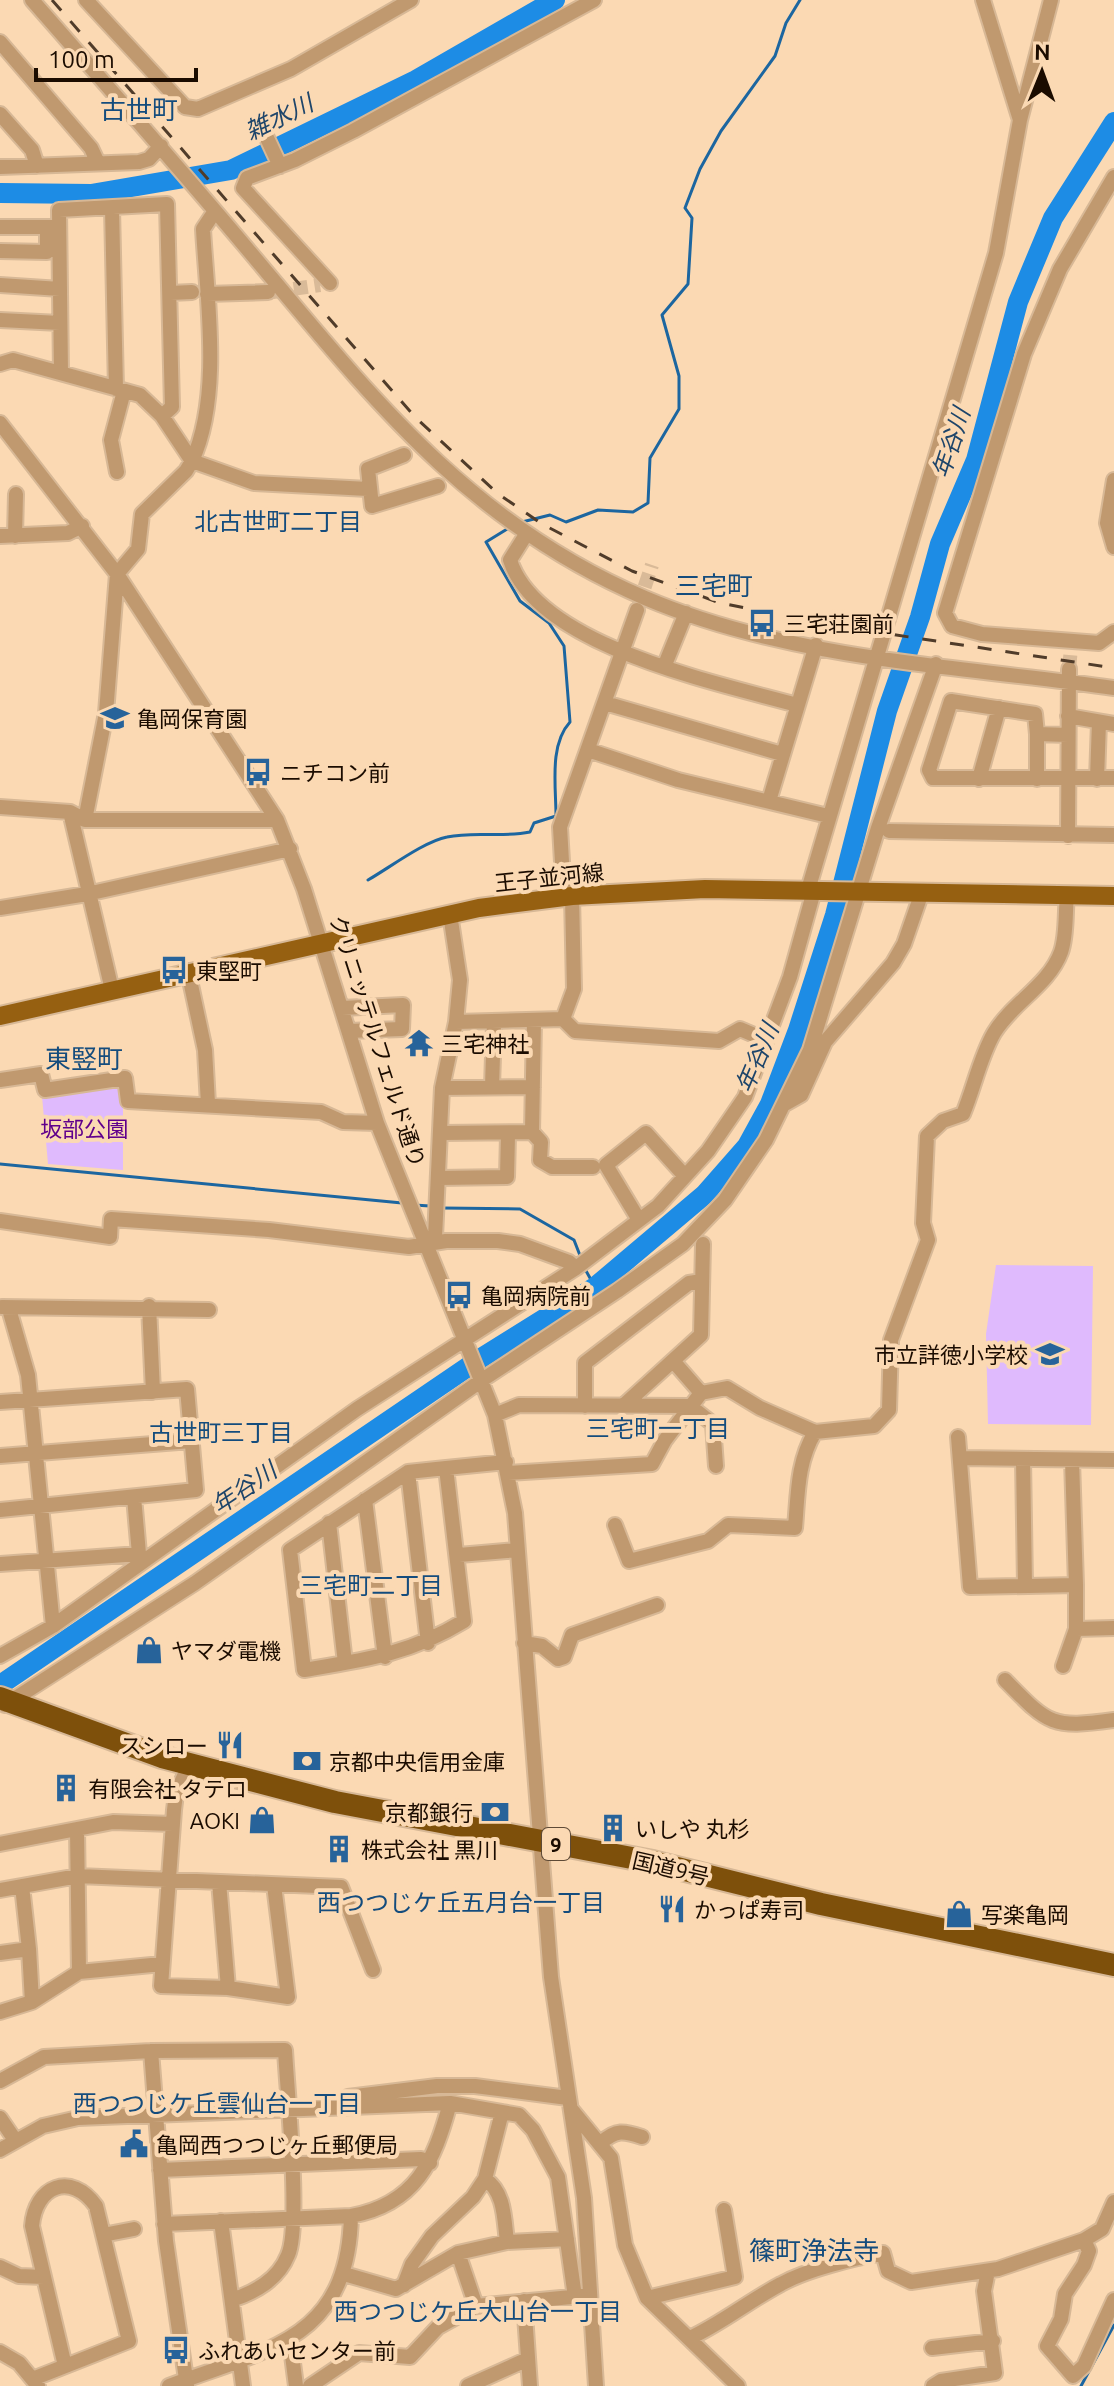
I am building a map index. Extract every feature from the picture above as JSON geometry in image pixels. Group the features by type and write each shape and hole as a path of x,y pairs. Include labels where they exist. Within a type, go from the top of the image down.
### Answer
{"highway":[{"name":"国道9号","path":"3,1702 189,1765 335,1802 653,1862 821,1904 1114,1965"}],"main road":[{"name":"王子並河線","path":"0,1016 321,941 450,914 568,897 705,889 1114,896"}],"street":[{"path":"32,0 398,424 455,480 527,533 587,569 686,613 746,631 881,657 1068,676 1114,688"},
{"path":"86,0 185,107 198,109 291,69 411,0"},
{"path":"320,285 330,283 243,188 247,178 280,166 594,0"},
{"path":"983,0 1020,120"},
{"path":"0,1656 53,1626 357,1409 467,1346 576,1268 658,1206 683,1174 708,1151 745,1097 790,977 814,890 828,816 881,657 996,253 1020,120 1051,0"},
{"path":"0,42 91,148 98,163"},
{"path":"0,114 32,150 37,166"},
{"path":"260,123 280,166"},
{"path":"0,167 139,162 149,159 161,146"},
{"path":"1114,177 1060,269 1024,354 945,613 947,622 961,630 1072,644 1099,643 1114,632"},
{"path":"0,251 47,252 59,210 167,204 172,407 162,416"},
{"path":"112,208 120,390 111,440 117,472"},
{"path":"85,820 106,713 117,574 138,549 142,514 186,471 201,438 208,398 200,293 203,229 215,211"},
{"path":"0,227 53,227"},
{"path":"53,227 60,289 61,373"},
{"path":"0,285 60,289"},
{"path":"170,293 268,292"},
{"path":"0,320 60,323"},
{"path":"0,364 13,360 150,401 192,461 254,483 368,489"},
{"name":"クリニッテルフェルド通り","path":"0,423 117,574 277,820 321,941 377,1123 495,1415 507,1468 517,1550 551,1977 584,2198 596,2386"},
{"path":"404,455 368,469 372,506 438,486"},
{"path":"1114,480 1107,523 1114,547"},
{"path":"16,494 8,536 68,533 82,526"},
{"path":"527,533 510,560 515,576 529,595 570,626 622,652 664,667 797,705"},
{"path":"563,1019 574,989 560,827 637,610"},
{"path":"664,667 686,613"},
{"path":"769,801 816,645"},
{"path":"3,1702 207,1574 480,1378 683,1244 733,1190 785,1104 810,1050 856,892 930,664"},
{"path":"1068,676 1068,836"},
{"path":"1037,779 1035,714 951,701 929,770 933,778 979,779 1037,779 1097,779 1114,778"},
{"path":"605,703 782,754"},
{"path":"979,779 999,708"},
{"path":"1068,716 1106,723 1097,779"},
{"path":"1037,734 1068,735"},
{"path":"588,750 678,780 828,816"},
{"path":"0,807 70,812 85,820 277,820"},
{"path":"70,812 112,990"},
{"path":"889,831 1114,835"},
{"path":"0,908 87,894 290,849"},
{"path":"785,1104 801,1095 825,1042 893,963 904,944 921,895"},
{"path":"446,1468 459,1555 464,1621 428,1643 385,1657 304,1670 290,1550 408,1472 446,1468 652,1464 701,1393 727,1388 760,1408 815,1432 874,1426 884,1419 889,1410 891,1340 928,1240 923,1223 927,1136 943,1121 963,1114 992,1037 1006,1014 1038,986 1057,960 1062,948 1067,896"},
{"path":"427,1245 435,1237 442,1088 456,1022 459,965 450,914"},
{"path":"188,971 205,1050 208,1104"},
{"path":"342,1008 403,1005 402,1029 349,1031"},
{"path":"456,1022 563,1019 575,1031 719,1041 740,1029 766,1040"},
{"path":"534,1021 532,1132 541,1142 540,1160 552,1167 593,1167"},
{"path":"492,1087 494,1023"},
{"path":"0,1080 41,1074 45,1090 125,1078 128,1101 321,1112 343,1122 377,1123"},
{"path":"442,1088 533,1087"},
{"path":"442,1133 508,1135 532,1132"},
{"path":"639,1220 606,1165 646,1133 683,1174"},
{"path":"439,1178 507,1177 508,1135"},
{"path":"0,1221 110,1237 111,1219 269,1230 409,1247 446,1241 520,1244 569,1262 576,1268"},
{"path":"623,1406 701,1335 703,1244"},
{"path":"585,1406 585,1363 689,1283 702,1281"},
{"path":"53,1626 28,1375 4,1308 149,1306 209,1310"},
{"path":"149,1306 153,1392"},
{"path":"674,1362 701,1393"},
{"path":"0,1402 187,1389 196,1490 0,1510"},
{"path":"495,1415 519,1405 690,1406 713,1424 716,1466"},
{"path":"615,1525 629,1561 708,1541 728,1525 795,1528 800,1471 805,1449 815,1432"},
{"path":"958,1437 970,1587 1076,1585"},
{"path":"0,1456 191,1441"},
{"path":"960,1458 1114,1460"},
{"path":"1023,1459 1025,1585"},
{"path":"1063,1666 1076,1629 1072,1460"},
{"path":"408,1472 428,1643"},
{"path":"0,1564 139,1554 134,1497"},
{"path":"365,1500 385,1657"},
{"path":"329,1523 345,1663"},
{"path":"459,1555 517,1550"},
{"path":"524,1643 542,1646 558,1659 564,1657 572,1635 657,1605"},
{"path":"1076,1629 1114,1628"},
{"path":"1005,1680 1042,1718 1055,1723 1114,1720"},
{"path":"189,1765 176,1794 161,1986 228,1988 288,1997 274,1885"},
{"path":"0,1844 113,1822 173,1824"},
{"path":"77,1829 79,1972"},
{"path":"0,1890 78,1876 341,1887 373,1970"},
{"path":"219,1882 228,1988"},
{"path":"22,1886 32,2002"},
{"path":"0,1953 29,1949"},
{"path":"0,2012 32,2002 79,1972 162,1964"},
{"path":"0,2081 44,2057 151,2051 285,2050 292,2217 289,2255 276,2275 256,2292 232,2300"},
{"path":"151,2051 164,2224 187,2383"},
{"path":"288,2107 437,2086 475,2086 569,2104 611,2158 625,2245 647,2298 738,2386"},
{"path":"164,2224 351,2216 378,2211 414,2185 430,2163 450,2103"},
{"path":"0,2150 15,2140 68,2119 288,2107 450,2103 519,2115 533,2130 558,2177 575,2297"},
{"path":"403,2285 412,2264 432,2236 473,2197 485,2179 502,2112"},
{"path":"0,2118 15,2140"},
{"path":"601,2143 621,2130 642,2137"},
{"path":"160,2170 421,2159 430,2163"},
{"path":"485,2179 494,2185 500,2197 507,2242"},
{"path":"0,2352 19,2363 36,2382 65,2366 129,2341 96,2206 89,2195 76,2188 49,2190 33,2209 32,2226 65,2366"},
{"path":"690,2338 723,2322 782,2283 867,2256 883,2253 888,2271 911,2282 988,2271 1108,2232 1114,2202"},
{"path":"647,2298 735,2277 724,2210"},
{"path":"169,2386 187,2383 290,2340 330,2299 344,2274 351,2216"},
{"path":"221,2221 243,2386"},
{"path":"103,2235 134,2229"},
{"path":"344,2274 384,2288 403,2285 458,2253 507,2242 567,2239"},
{"path":"1084,2240 1089,2251 1084,2265 1065,2294 1061,2319 1047,2346 1073,2376 1084,2366 1114,2300"},
{"path":"458,2253 476,2306"},
{"path":"0,2267 19,2276 44,2277"},
{"path":"933,2386 941,2381 995,2373 984,2291 988,2271"},
{"path":"310,2386 359,2353 410,2357 438,2327 476,2306 590,2296"},
{"path":"524,2301 530,2386"},
{"path":"290,2340 296,2386"},
{"path":"932,2348 993,2341"},
{"path":"468,2386 528,2359"}],"green space":[{"name":"坂部公園","path":"117,1083 123,1086 123,1170 48,1164 42,1096"},
{"name":"市立詳徳小学校","path":"996,1265 1093,1266 1091,1425 988,1424 986,1334"}],"waterway":[{"name":"雑水川","path":"0,193 91,194 231,170 416,80 555,0"},
{"path":"522,522 550,515 566,522 598,510 633,512 648,503 650,458 679,409 679,376 662,315 688,284 692,218 685,208 700,169 721,131 775,56 786,23 800,0"},
{"name":"年谷川","path":"0,1685 478,1360 595,1287 704,1195 747,1146 770,1104 798,1030 835,915 887,711 920,617 940,544 976,460 1018,302 1053,218 1114,122"},
{"path":"368,880 438,840 457,835 530,832 534,823 556,816 556,754 563,731 570,722 564,646 549,623 520,601 486,542 512,526"},
{"path":"0,1164 402,1203"},
{"path":"414,1205 430,1206"},
{"path":"442,1208 520,1209 574,1240 581,1258"},
{"path":"585,1269 595,1287"},
{"path":"1081,2386 1114,2325"}],"tunnel":[{"path":"273,292 320,285"},
{"path":"638,607 652,565"},
{"path":"1069,669 1071,648"}],"railway":[{"path":"52,0 415,417 497,493 542,524 632,571 720,603 850,628 1114,668"}],"place":[{"name":"三宅荘園前","path":"762,623"},
{"name":"亀岡保育園","path":"115,718"},
{"name":"ニチコン前","path":"258,772"},
{"name":"東堅町","path":"174,970"},
{"name":"三宅神社","path":"419,1043"},
{"name":"亀岡病院前","path":"459,1295"},
{"name":"市立詳徳小学校","path":"1050,1354"},
{"name":"ヤマダ電機","path":"149,1650"},
{"name":"スシロー","path":"230,1745"},
{"name":"京都中央信用金庫","path":"307,1761"},
{"name":"有限会社 タテロ","path":"66,1788"},
{"name":"京都銀行","path":"495,1812"},
{"name":"AOKI","path":"262,1820"},
{"name":"いしや 丸杉","path":"613,1828"},
{"name":"株式会社 黒川","path":"339,1849"},
{"name":"かっぱ寿司","path":"672,1909"},
{"name":"写楽亀岡","path":"959,1914"},
{"name":"亀岡西つつじヶ丘郵便局","path":"134,2144"},
{"name":"ふれあいセンター前","path":"176,2350"}],"district":[{"name":"古世町","path":"139,109"},
{"name":"北古世町二丁目","path":"278,521"},
{"name":"三宅町","path":"714,585"},
{"name":"東竪町","path":"84,1058"},
{"name":"三宅町一丁目","path":"658,1428"},
{"name":"古世町三丁目","path":"221,1432"},
{"name":"三宅町二丁目","path":"371,1585"},
{"name":"西つつじケ丘五月台一丁目","path":"461,1902"},
{"name":"西つつじケ丘雲仙台一丁目","path":"217,2103"},
{"name":"篠町浄法寺","path":"814,2250"},
{"name":"西つつじケ丘大山台一丁目","path":"478,2311"}]}
